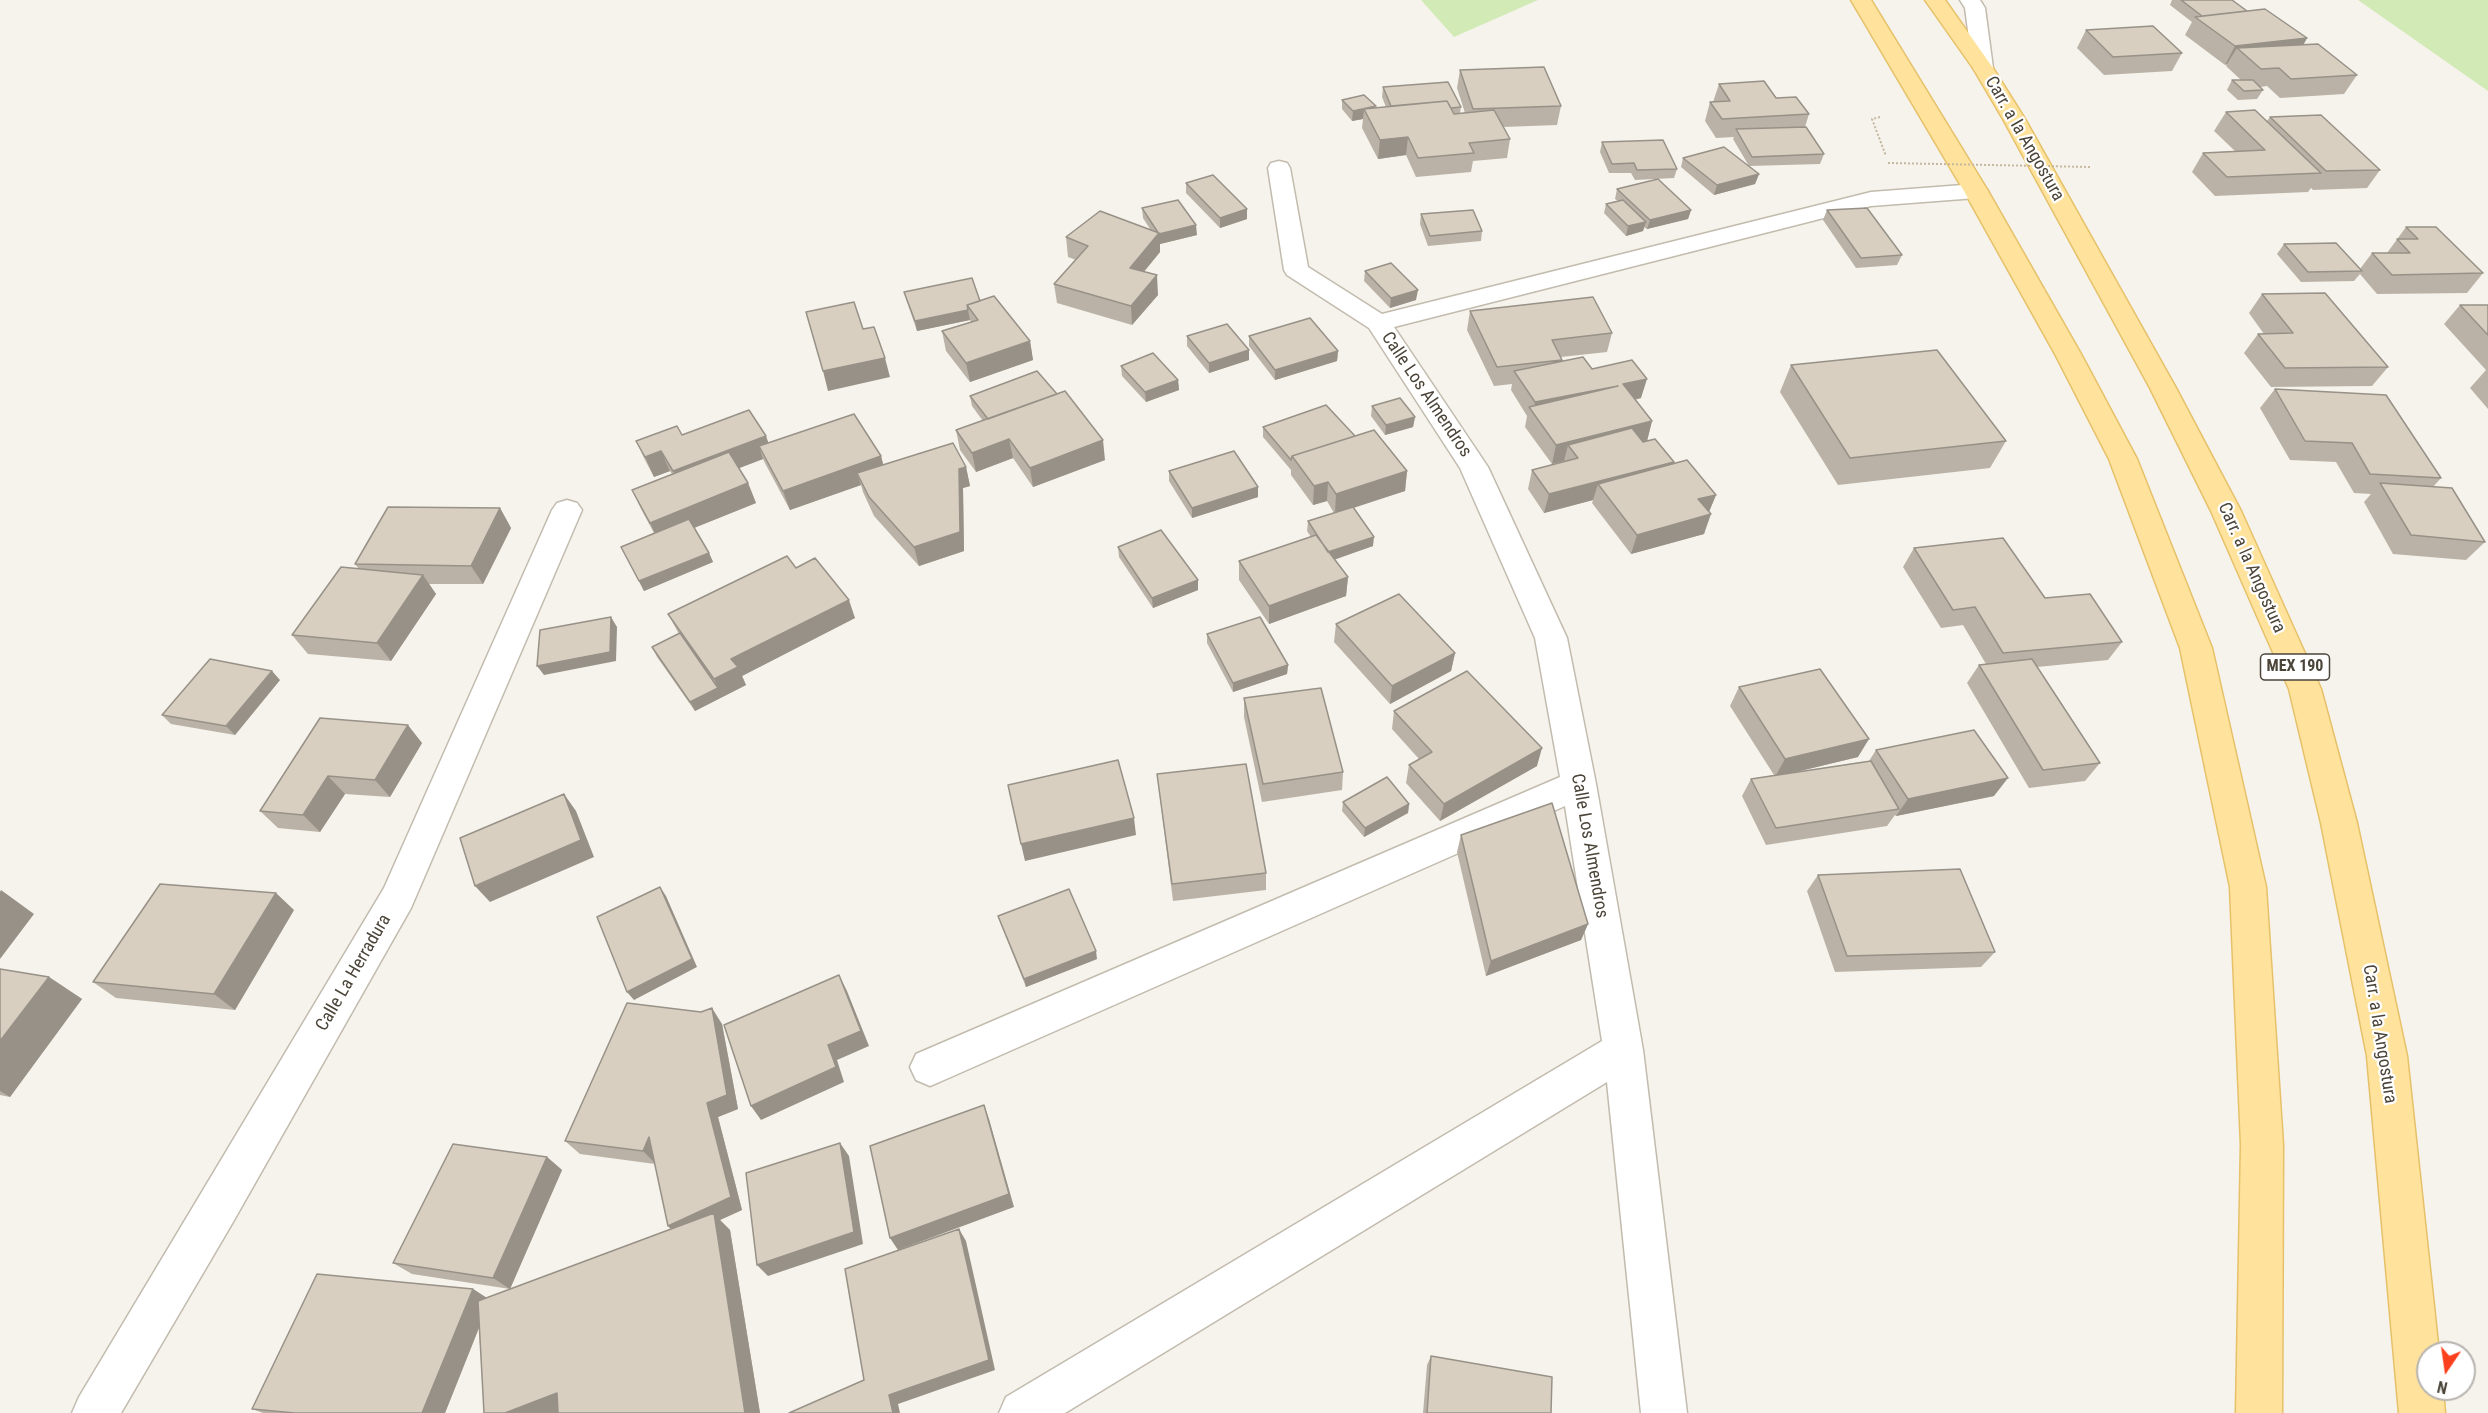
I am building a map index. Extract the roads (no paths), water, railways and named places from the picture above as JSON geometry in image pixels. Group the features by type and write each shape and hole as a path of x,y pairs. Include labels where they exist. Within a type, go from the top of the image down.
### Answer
{"main road":[{"path":"1861,0 1976,191 2068,354 2123,459 2196,648 2248,887 2262,1145 2259,1413"},
{"name":"Carr. a la Angostura","path":"1935,0 1983,68 2048,179 2163,388 2226,511 2305,689 2339,823 2387,1056 2422,1413"}],"street":[{"path":"1970,0 1975,8 1983,68"},
{"path":"1279,168 1296,270 1378,324 1871,199 1976,191"},
{"name":"Calle Los Almendros","path":"1378,324 1474,467 1551,638 1579,784 1623,1050 1664,1413"},
{"name":"Calle La Herradura","path":"95,1413 218,1208 398,897 567,510"},
{"path":"930,1067 1579,784"},
{"path":"1022,1413 1623,1050"}]}
